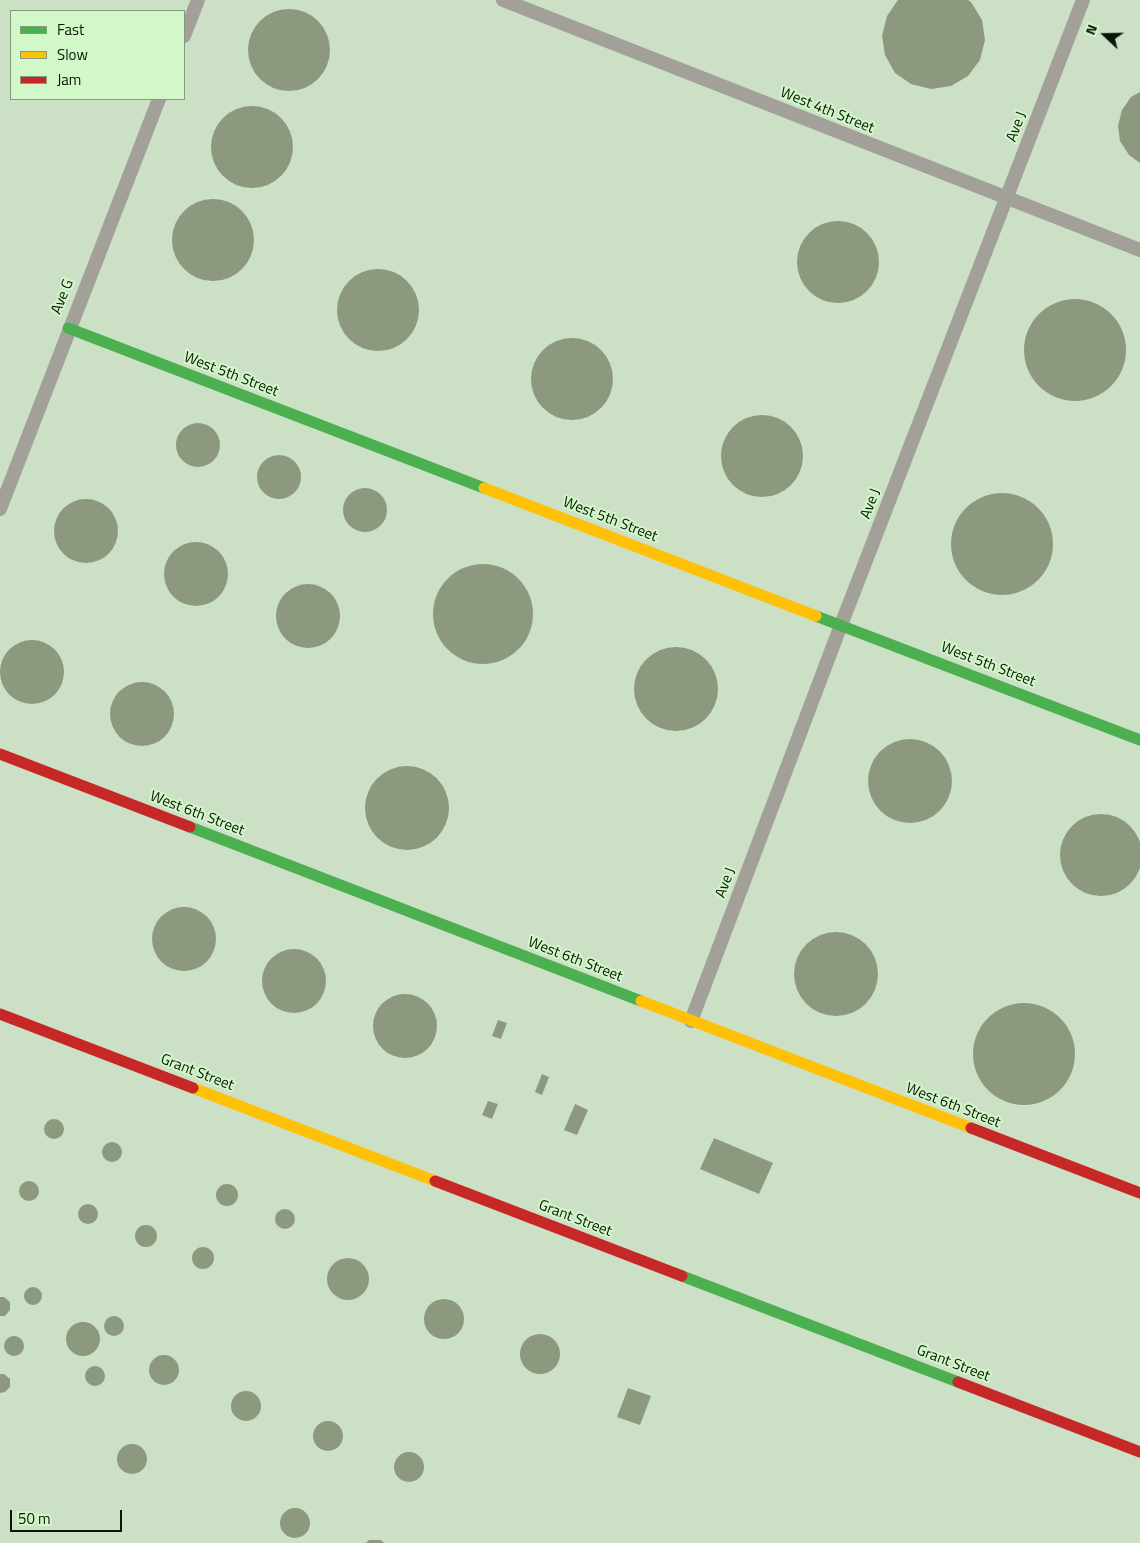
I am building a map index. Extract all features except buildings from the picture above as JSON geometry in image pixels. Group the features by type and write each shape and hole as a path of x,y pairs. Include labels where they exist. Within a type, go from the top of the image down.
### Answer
{"street":[{"path":"185,33 198,0"},
{"name":"West 4th Street","path":"503,0 1140,250"},
{"name":"Ave J","path":"691,1021 841,625 1083,0"},
{"name":"Ave G","path":"0,509 68,328 159,100"},
{"name":"West 5th Street","path":"68,328 1140,740"},
{"name":"West 6th Street","path":"0,754 1140,1194"},
{"name":"Grant Street","path":"0,1014 1140,1452"}],"traffic: fast":[{"path":"68,328 484,488"},
{"path":"816,616 1140,740"},
{"path":"190,827 641,1001"},
{"path":"682,1276 958,1382"}],"traffic: slow":[{"path":"484,488 816,616"},
{"path":"641,1001 971,1128"},
{"path":"193,1088 435,1181"}],"traffic: jam":[{"path":"0,754 190,827"},
{"path":"0,1014 193,1088"},
{"path":"971,1128 1140,1193"},
{"path":"435,1181 682,1276"},
{"path":"958,1382 1140,1452"}]}
